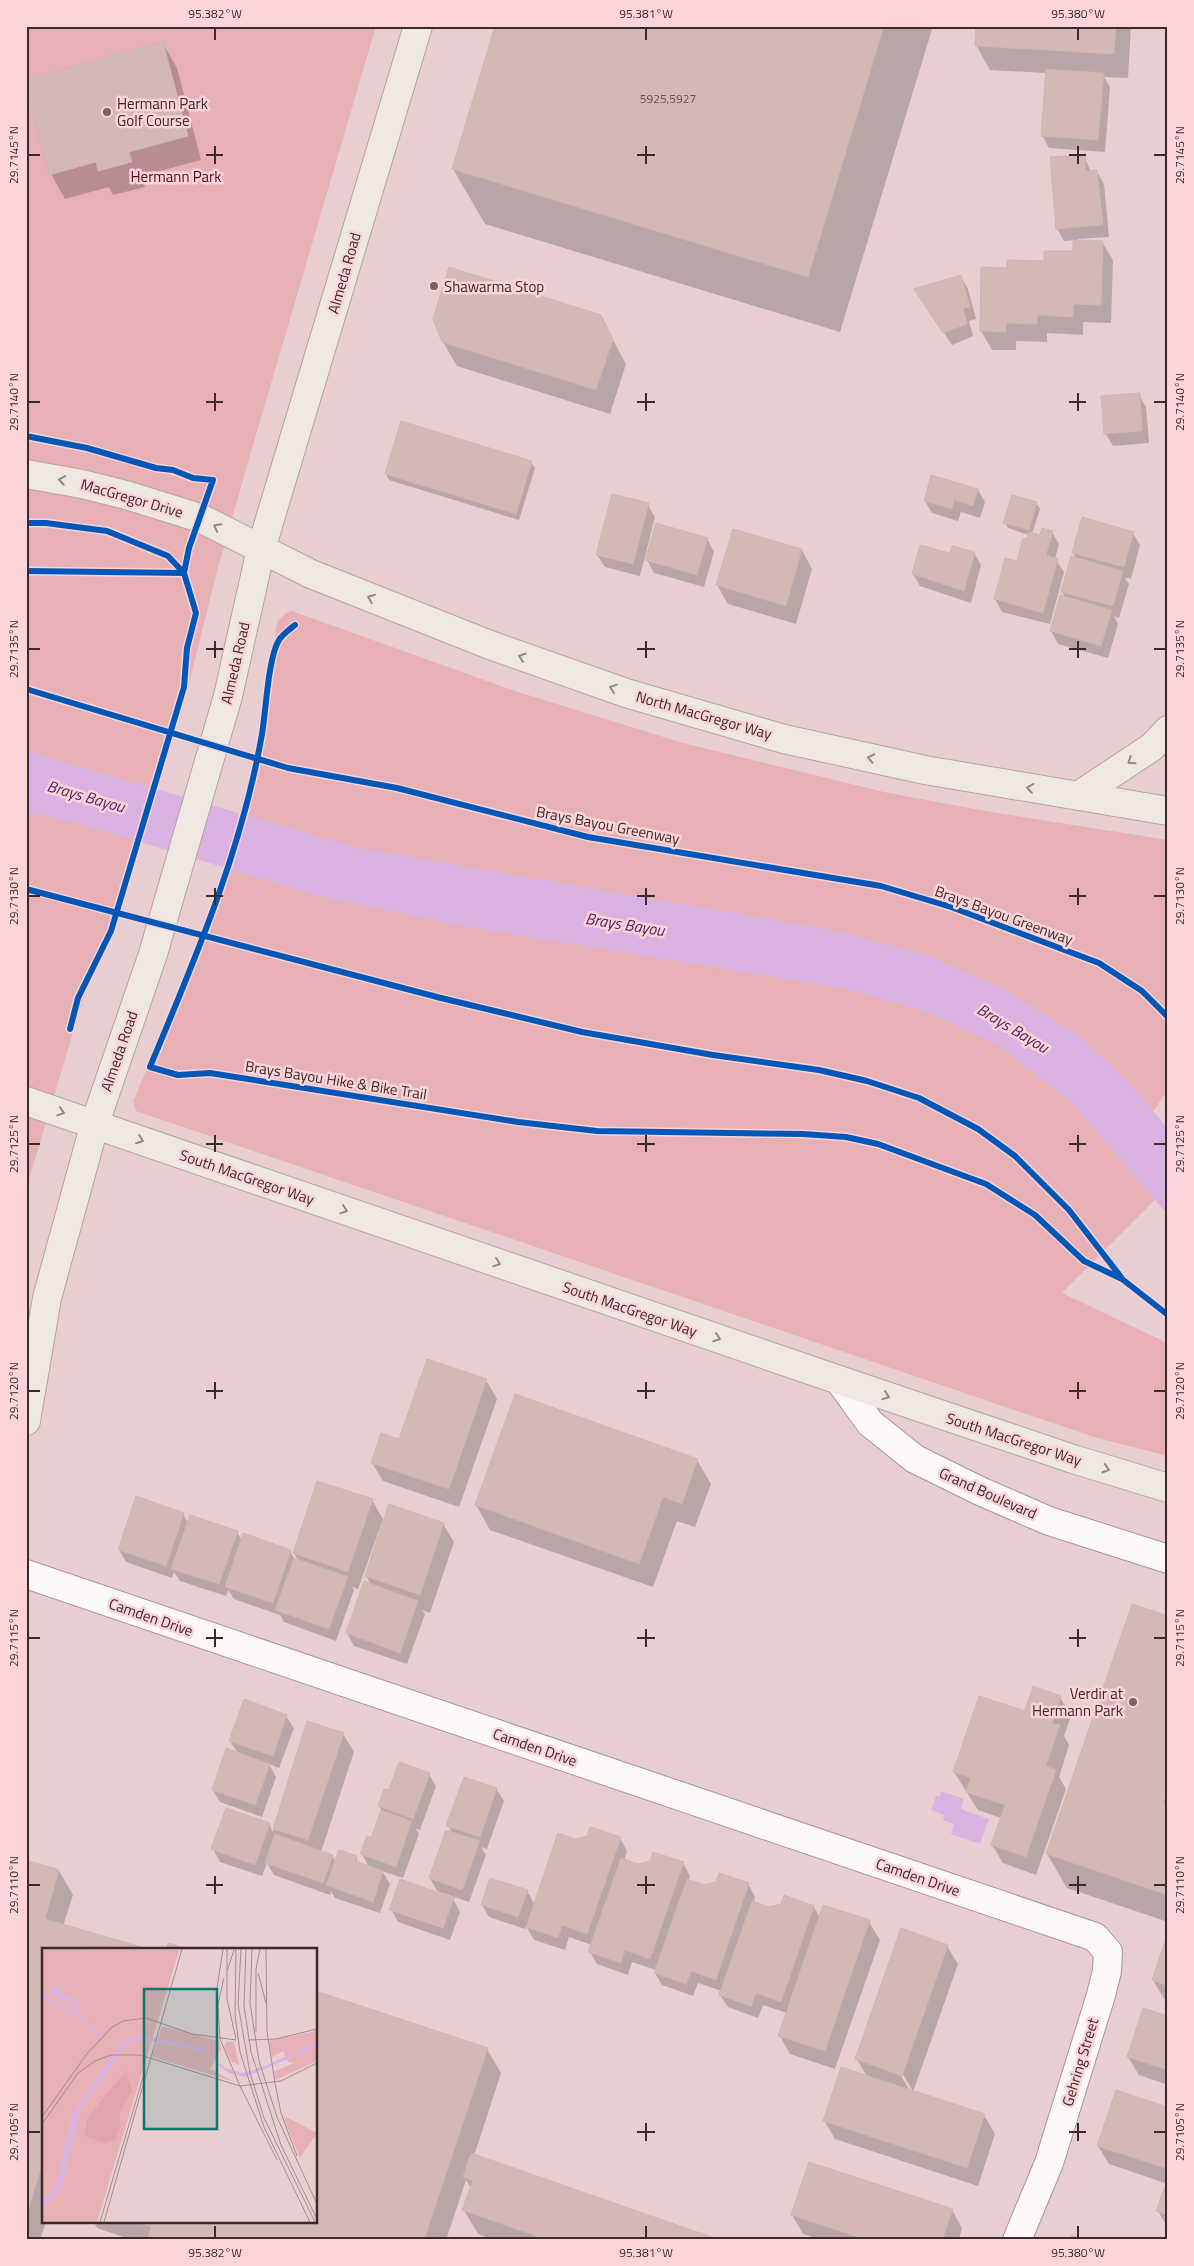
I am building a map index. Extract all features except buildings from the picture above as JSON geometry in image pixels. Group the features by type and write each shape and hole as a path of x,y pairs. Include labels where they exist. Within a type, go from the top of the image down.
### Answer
{"main road":[{"name":"Almeda Road","path":"26,1421 47,1298 95,1123 153,954 228,696 261,549 418,26"},
{"name":"MacGregor Drive","path":"26,474 126,494 200,518 261,549"},
{"name":"North MacGregor Way","path":"261,549 311,574 490,645 626,693 790,740 925,770 1168,811"},
{"path":"1078,796 1152,747 1168,730"},
{"path":"26,1101 95,1123"},
{"name":"South MacGregor Way","path":"95,1123 840,1380 1073,1459 1168,1488"},
{"name":"Almeda Road","path":"26,1343 47,1298"}],"street":[{"name":"Grand Boulevard","path":"840,1380 870,1423 914,1459 980,1492 1049,1521 1168,1559"},
{"name":"Camden Drive","path":"26,1574 1043,1919"},
{"name":"Gehring Street","path":"1017,2240 1049,2163 1107,1971 1108,1952 1095,1937 1043,1919"}],"green space":[{"name":"Hermann Park","path":"26,26 376,26 217,571 188,688 114,931 84,996 26,1189"},
{"path":"292,611 518,692 683,743 884,792 985,811 1168,840 1168,1090 1142,1127 1168,1187 1062,1293 1168,1345 1168,1456 1094,1437 136,1111 133,1101 184,985 237,844 262,734 277,622 286,613"}],"water":[{"name":"Brays Bayou","path":"26,751 358,848 837,931 927,955 1004,989 1081,1037 1135,1089 1168,1129 1168,1215 1072,1103 1001,1047 930,1013 847,989 468,927 318,896 81,824 26,812"},
{"path":"941,1791 964,1799 961,1809 989,1819 980,1844 951,1834 954,1824 943,1820 944,1815 931,1810 936,1796 940,1797"}],"cycle path":[{"path":"26,436 87,448 156,468 173,470 193,478 213,480 189,548 184,573 196,613 187,648 184,687 111,931 78,998 70,1029"},
{"path":"26,523 46,523 107,531 168,556 184,573"},
{"path":"26,571 184,573"},
{"name":"Brays Bayou Hike & Bike Trail","path":"295,625 284,634 275,648 262,734 253,777 230,862 200,945 150,1067 178,1075 210,1073 518,1122 597,1131 803,1134 846,1137 878,1144 986,1184 1035,1215 1084,1261 1122,1279 1168,1315"},
{"name":"Brays Bayou Greenway","path":"26,689 288,768 397,788 588,837 881,886 951,907 1099,963 1142,991 1168,1017"},
{"path":"26,889 441,998 582,1032 713,1055 819,1070 867,1081 919,1098 978,1129 1015,1156 1069,1210 1121,1277"}],"place":[{"name":"Hermann Park Golf Course","path":"107,112"},
{"name":"Shawarma Stop","path":"434,286"},
{"name":"Verdir at Hermann Park","path":"1133,1702"}]}
